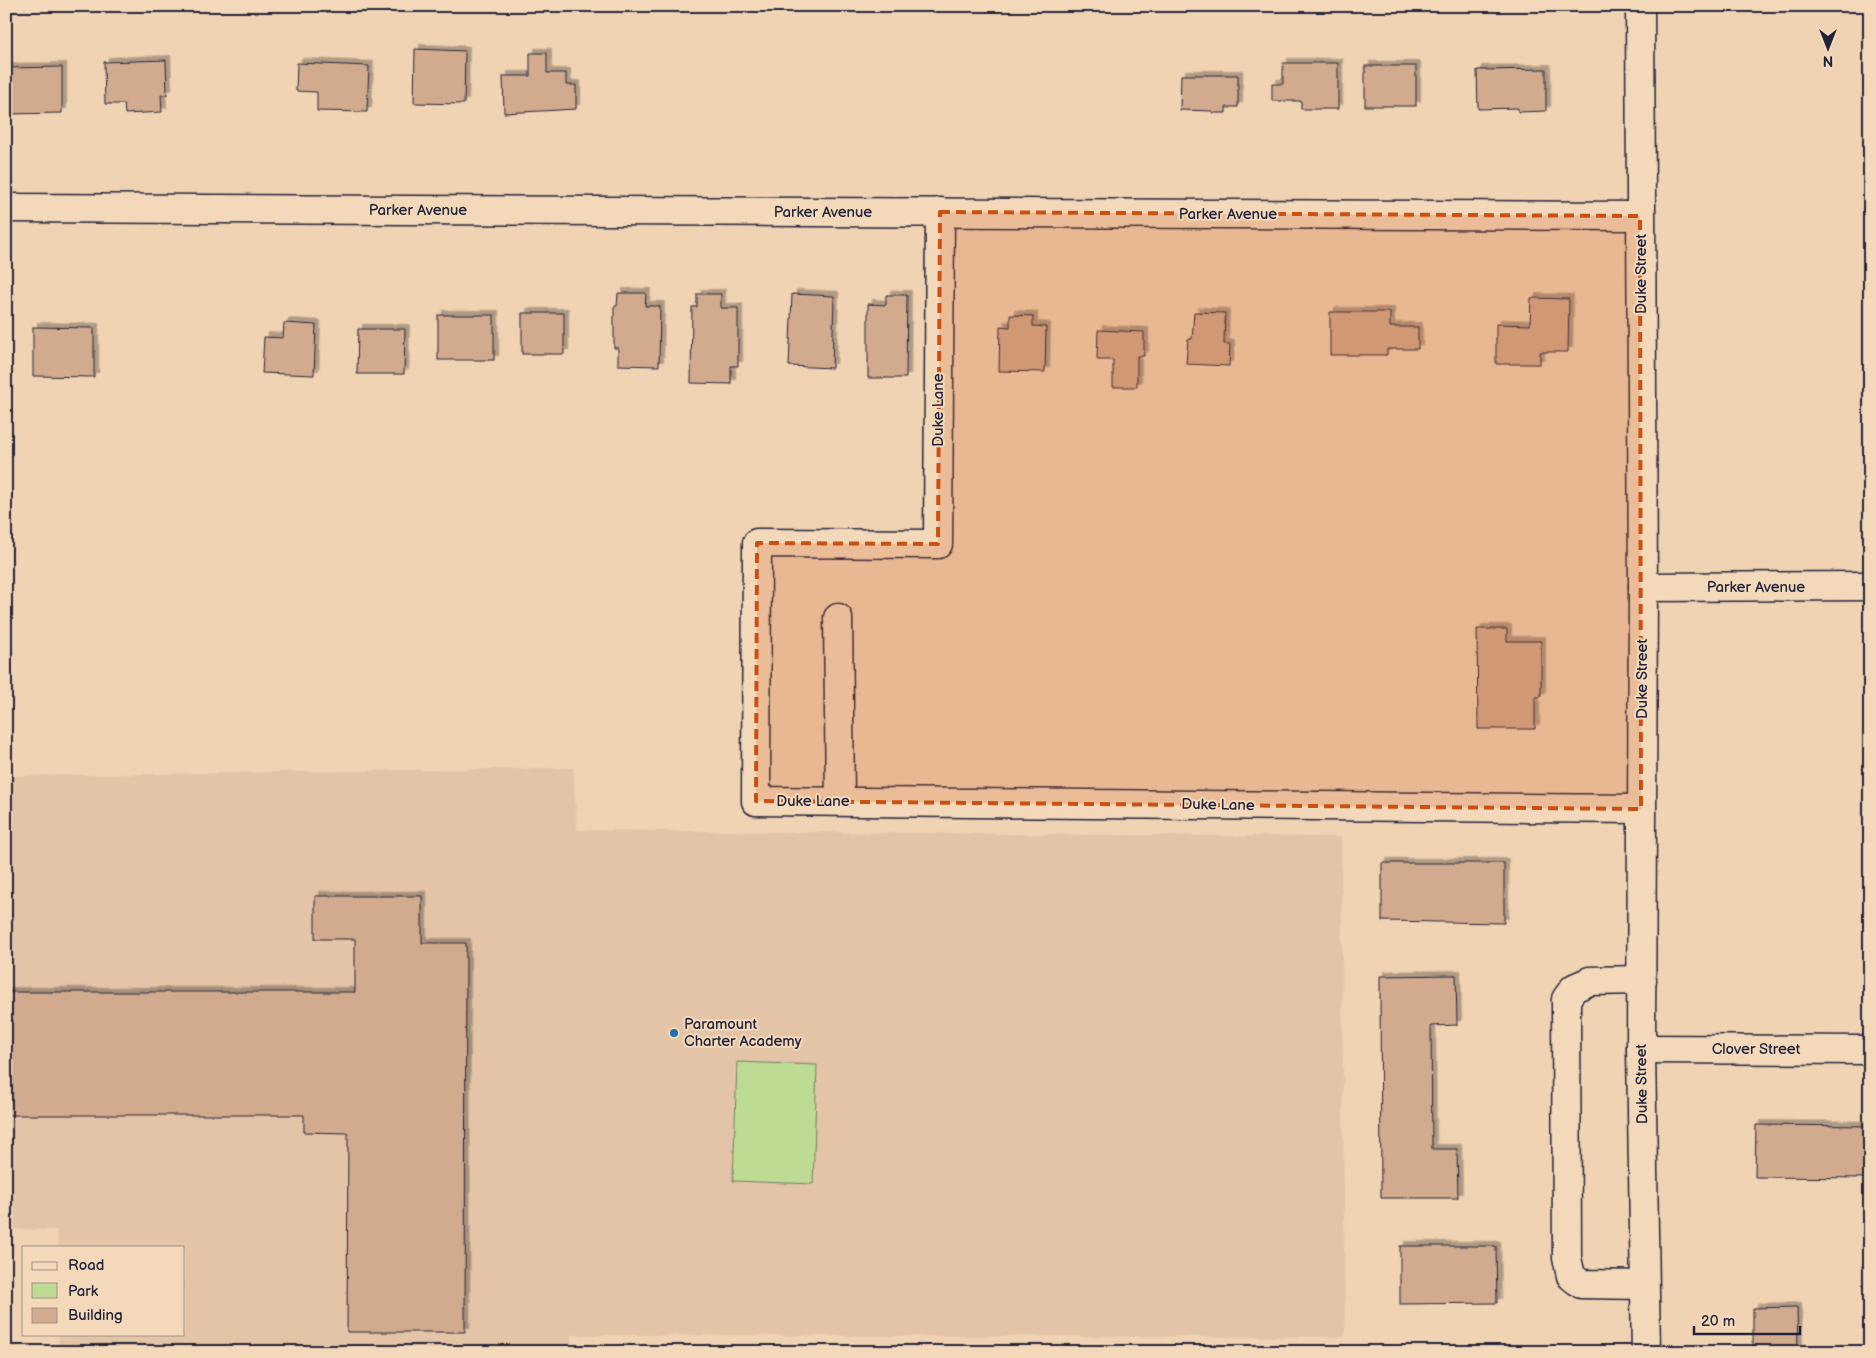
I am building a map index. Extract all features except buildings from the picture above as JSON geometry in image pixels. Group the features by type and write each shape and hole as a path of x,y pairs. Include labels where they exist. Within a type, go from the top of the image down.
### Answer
{"street":[{"name":"Duke Street","path":"1640,6 1643,588 1641,809 1642,1049 1646,1352"},
{"name":"Parker Avenue","path":"6,208 1640,216"},
{"name":"Duke Lane","path":"940,212 938,544 757,543 756,801 1641,809"},
{"name":"Parker Avenue","path":"1643,588 1870,586"},
{"path":"838,618 840,801"},
{"path":"1642,980 1590,981 1574,988 1566,999 1567,1248 1571,1276 1581,1284 1644,1285"},
{"name":"Clover Street","path":"1642,1049 1870,1050"}],"highlighted area":[{"path":"940,212 1640,216 1641,809 756,801 757,543 938,544"}],"shaded area":[{"name":"Paramount Charter Academy","path":"573,768 577,830 1341,837 1345,1337 571,1335 571,1352 59,1352 59,1336 185,1336 185,1246 58,1246 57,1230 6,1229 6,776"}],"green space":[{"path":"737,1062 817,1065 813,1184 733,1181"}],"place":[{"name":"Paramount Charter Academy","path":"674,1033"}]}
